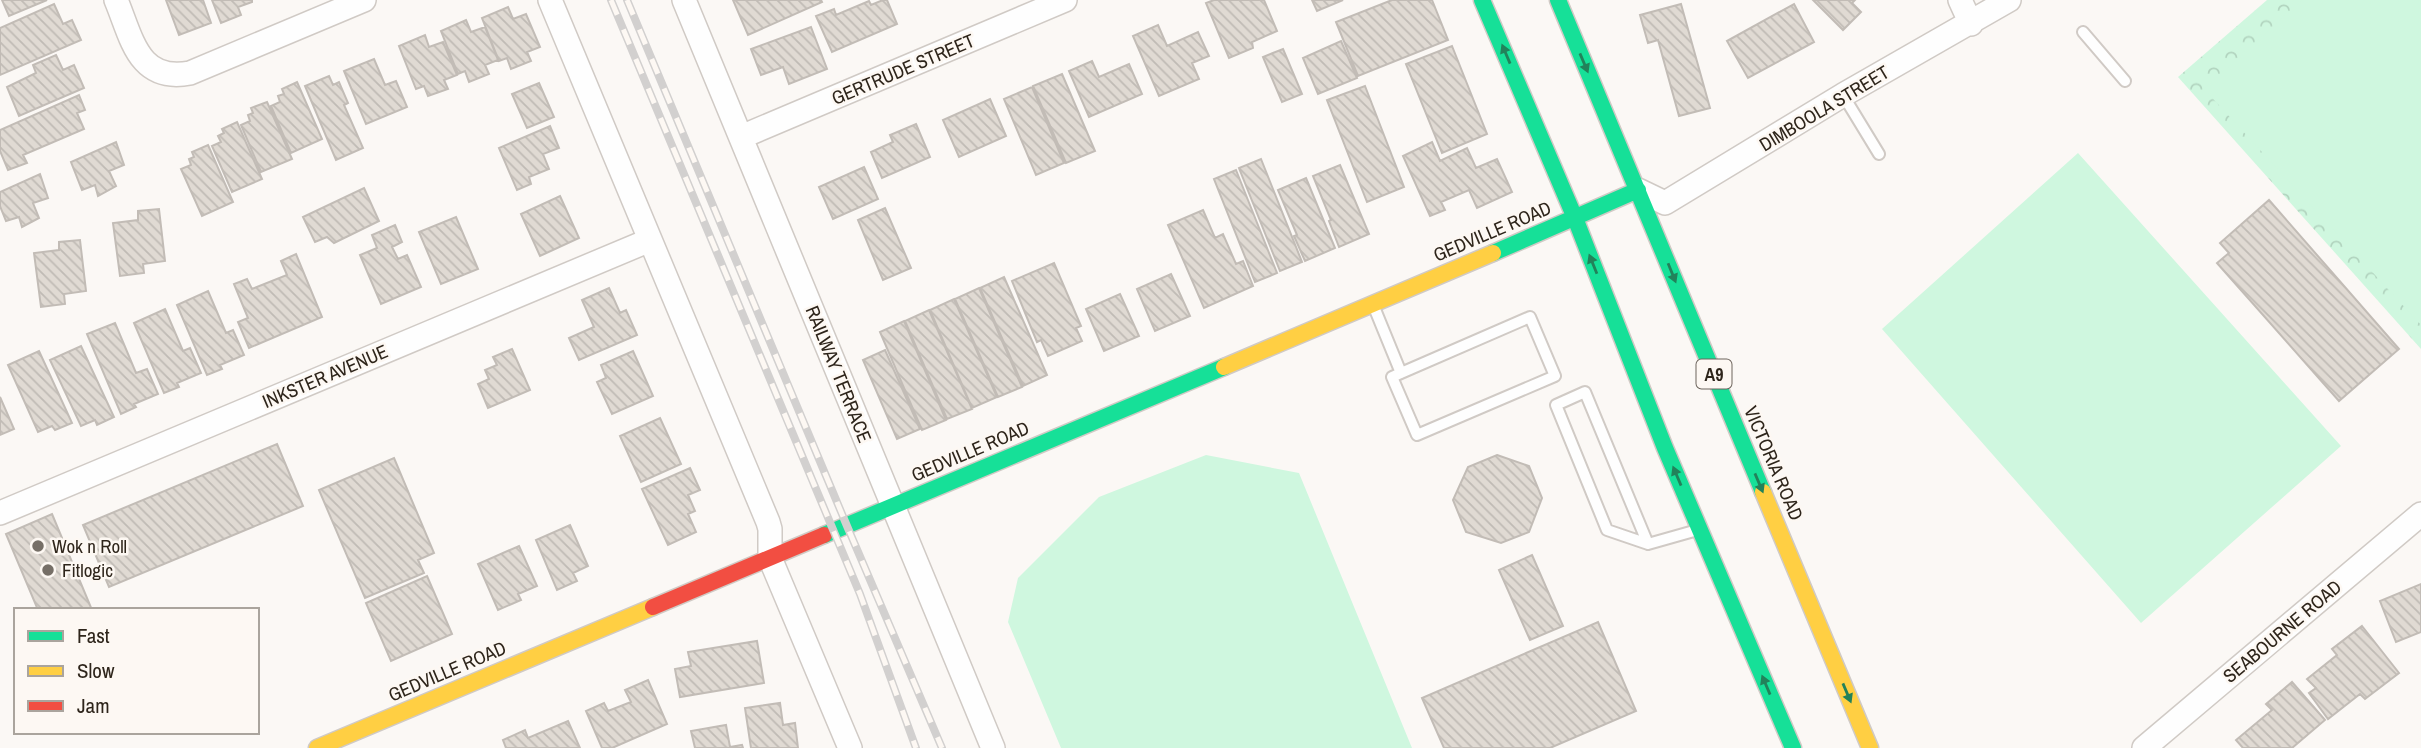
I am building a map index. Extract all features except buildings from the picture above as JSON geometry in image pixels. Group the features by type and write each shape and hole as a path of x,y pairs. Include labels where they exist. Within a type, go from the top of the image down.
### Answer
{"main road":[{"path":"1482,0 1575,218 1700,530 1793,748"},
{"name":"VICTORIA ROAD","path":"1558,0 1870,748"},
{"name":"GEDVILLE ROAD","path":"317,748 1373,305 1638,190"}],"street":[{"path":"116,0 138,52 147,66 159,73 174,76 200,68 364,0"},
{"path":"550,0 768,522 770,558 850,748"},
{"name":"RAILWAY TERRACE","path":"684,0 993,748"},
{"name":"GERTRUDE STREET","path":"741,137 1065,0"},
{"path":"1960,0 1970,24"},
{"name":"DIMBOOLA STREET","path":"1638,190 1665,203 1843,95 2009,0"},
{"name":"INKSTER AVENUE","path":"0,513 650,240"},
{"name":"SEABOURNE ROAD","path":"2144,748 2421,513"}],"lane":[{"path":"2083,32 2125,81"},
{"path":"1843,95 1879,154"},
{"path":"1373,305 1401,373"},
{"path":"1531,317 1555,376 1417,435 1392,377 1401,373 1531,317"},
{"path":"1648,544 1585,392 1556,405 1607,530 1648,544 1700,530"}],"green space":[{"path":"2267,0 2421,0 2421,349 2178,77"},
{"path":"2302,0 2421,0 2421,325 2204,89"},
{"path":"2078,153 2341,446 2141,623 1882,329"},
{"path":"1206,455 1299,473 1412,748 1061,748 1008,622 1018,578 1099,497"}],"railway":[{"path":"611,0 860,594 916,748"},
{"path":"627,0 942,748"}],"traffic: fast":[{"path":"1482,0 1575,218 1665,448 1793,748"},
{"path":"1558,0 1763,492"},
{"path":"1493,253 1638,190"},
{"path":"824,535 1224,367"}],"traffic: slow":[{"path":"1224,367 1493,253"},
{"path":"1763,492 1870,748"},
{"path":"317,748 653,607"}],"traffic: jam":[{"path":"653,607 824,535"}],"place":[{"name":"Wok n Roll","path":"38,546"},
{"name":"Fitlogic","path":"48,570"}]}
